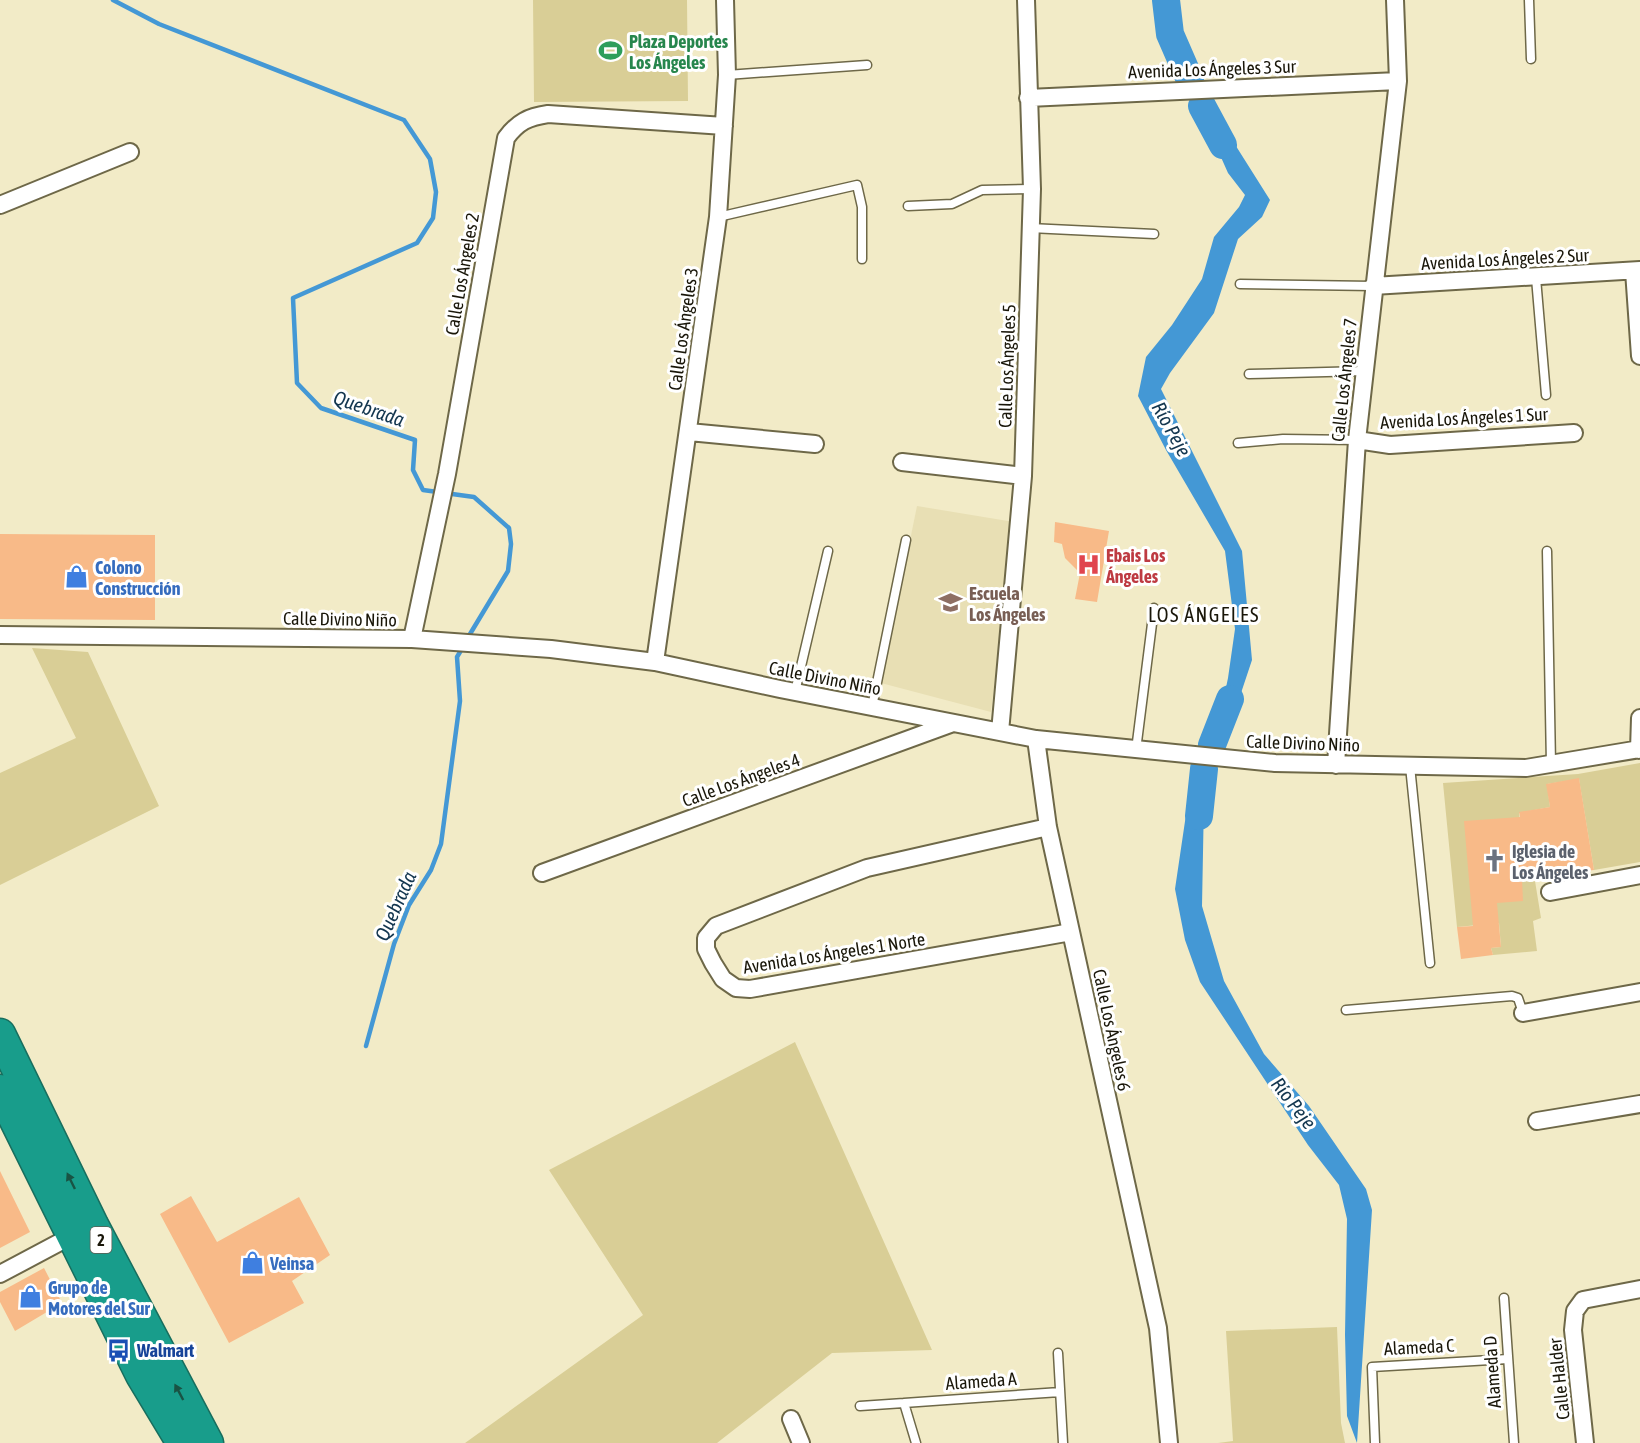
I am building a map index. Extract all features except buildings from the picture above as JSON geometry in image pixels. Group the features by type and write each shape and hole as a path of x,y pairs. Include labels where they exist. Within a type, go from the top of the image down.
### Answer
{"highway":[{"name":"2","path":"3,1049 82,1231 141,1375 182,1443"},
{"name":"2","path":"0,1090 208,1443"}],"street":[{"name":"Calle Los Ángeles 3","path":"656,662 718,217 727,75 725,0"},
{"name":"Calle Los Ángeles 5","path":"1000,732 1023,476 1032,189 1026,0"},
{"name":"Calle Los Ángeles 7","path":"1336,765 1357,440 1372,286 1398,81 1395,0"},
{"name":"Avenida Los Ángeles 3 Sur","path":"1028,98 1398,81"},
{"name":"Calle Los Ángeles 2","path":"412,639 447,474 506,138 517,123 531,116 548,114 724,126"},
{"path":"0,205 130,152"},
{"name":"Avenida Los Ángeles 2 Sur","path":"1372,286 1637,271"},
{"path":"1637,271 1640,356"},
{"path":"689,432 815,444"},
{"name":"Avenida Los Ángeles 1 Sur","path":"1357,440 1390,445 1574,433"},
{"path":"902,462 1023,476"},
{"name":"Calle Divino Niño","path":"0,635 412,639 551,649 656,662 1036,740 1275,763 1526,768 1639,750"},
{"path":"1639,750 1640,718"},
{"name":"Calle Los Ángeles 4","path":"542,873 953,723"},
{"name":"Calle Los Ángeles 6","path":"1036,740 1047,827 1158,1329 1169,1443"},
{"name":"Avenida Los Ángeles 1 Norte","path":"1047,827 867,868 716,926 706,938 706,949 723,979 736,988 750,989 1071,932"},
{"path":"1550,892 1640,875"},
{"path":"1523,1013 1640,992"},
{"path":"1537,1121 1640,1104"},
{"path":"0,1274 82,1231"},
{"name":"Calle Halder","path":"1585,1443 1573,1330 1575,1311 1584,1300 1640,1289"},
{"path":"791,1419 801,1443"}],"lane":[{"path":"1529,0 1531,59"},
{"path":"727,75 867,65"},
{"path":"718,217 857,185 862,207 862,259"},
{"path":"908,206 952,204 982,190 1032,189"},
{"path":"1030,228 1154,234"},
{"path":"1536,278 1546,395"},
{"path":"1240,284 1372,286"},
{"path":"1249,374 1364,371"},
{"path":"1238,443 1283,439 1357,440"},
{"path":"872,707 906,540"},
{"path":"795,692 828,550"},
{"path":"1547,550 1551,764"},
{"path":"1136,751 1154,608"},
{"path":"1410,766 1430,963"},
{"path":"1346,1010 1512,996 1518,998 1523,1013"},
{"name":"Alameda D","path":"1504,1298 1514,1443"},
{"path":"1058,1353 1064,1443"},
{"name":"Alameda C","path":"1375,1443 1370,1371 1372,1367 1508,1359"},
{"path":"141,1375 171,1443"},
{"name":"Alameda A","path":"860,1406 1060,1392"},
{"path":"904,1403 916,1443"}],"shaded area":[{"name":"Plaza Deportes Los Ángeles","path":"533,0 687,0 688,101 534,102"},
{"name":"Escuela Los Ángeles","path":"917,506 1014,522 991,712 881,683"},
{"path":"32,648 88,652 159,806 0,885 0,773 76,738"},
{"path":"1640,763 1640,862 1594,870 1579,779 1547,784 1550,807 1519,813 1524,857 1559,850 1563,876 1535,881 1541,918 1533,921 1537,951 1493,955 1491,948 1501,947 1499,923 1457,927 1443,783 1578,774"},
{"path":"795,1042 932,1350 832,1353 717,1443 465,1443 643,1315 549,1170"},
{"path":"1337,1327 1341,1423 1345,1443 1218,1443 1233,1441 1226,1331"}],"water":[{"path":"1155,0 1175,0 1184,69 1161,38 1155,20"},
{"path":"1206,111 1217,116 1270,200 1262,217 1238,239 1214,313 1161,389 1242,551 1252,660 1238,702 1216,735 1235,629 1225,551 1166,450 1138,396 1146,357 1172,325 1202,279 1214,237 1239,207 1245,195 1228,173 1204,119"},
{"path":"1201,779 1204,799 1202,906 1224,981 1264,1054 1309,1106 1366,1189 1372,1210 1357,1443 1347,1416 1345,1335 1347,1219 1339,1185 1308,1145 1200,982 1185,940 1175,889 1188,801"}],"waterway":[{"name":"Quebrada","path":"113,0 159,24 404,120 430,159 436,192 433,218 417,243 293,298 297,383 321,408 415,440 413,470 423,490 474,497 509,528 511,544 508,571 467,639"},
{"name":"Río Peje","path":"1166,0 1170,34 1190,80"},
{"name":"Río Peje","path":"1202,106 1223,145"},
{"name":"Quebrada","path":"366,1046 394,944 409,905 431,870 441,844 460,701 457,657 463,647"},
{"name":"Río Peje","path":"1212,745 1230,699"},
{"name":"Río Peje","path":"1199,816 1204,769"}],"place":[{"name":"Plaza Deportes Los Ángeles","path":"611,51"},
{"name":"Ebais Los Ángeles","path":"1088,565"},
{"name":"Colono Construcción","path":"77,577"},
{"name":"Escuela Los Ángeles","path":"951,603"},
{"name":"Iglesia de Los Ángeles","path":"1494,861"},
{"name":"Veinsa","path":"252,1263"},
{"name":"Grupo de Motores del Sur","path":"30,1297"},
{"name":"Walmart","path":"119,1350"}],"district":[{"name":"LOS ÁNGELES","path":"1204,614"}]}
